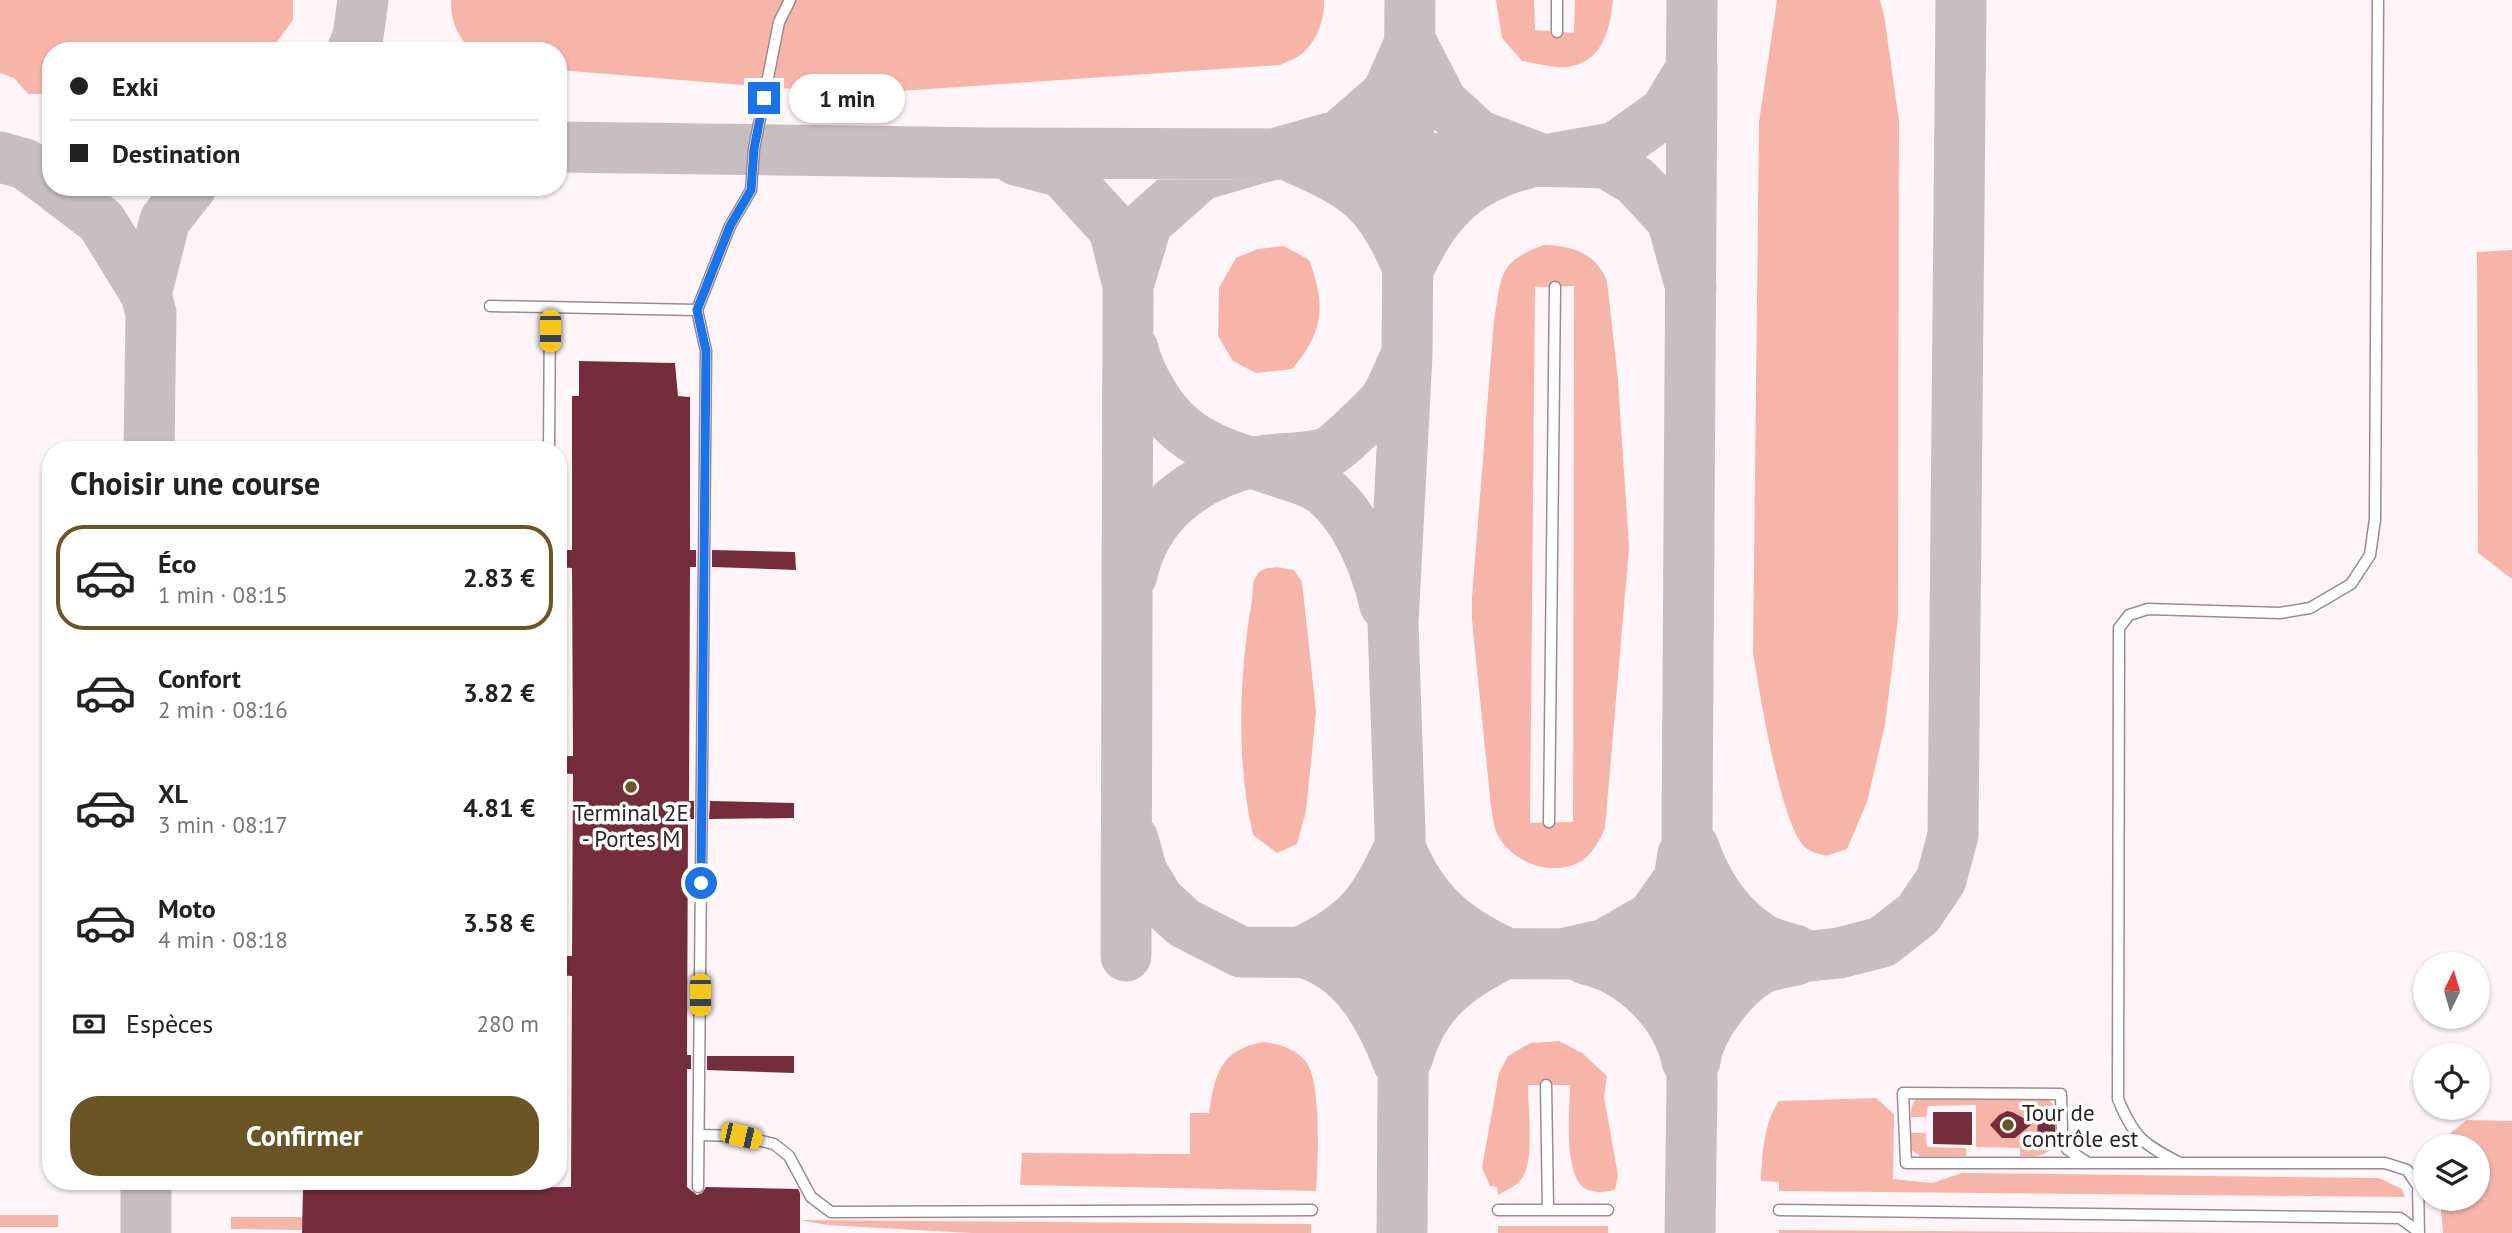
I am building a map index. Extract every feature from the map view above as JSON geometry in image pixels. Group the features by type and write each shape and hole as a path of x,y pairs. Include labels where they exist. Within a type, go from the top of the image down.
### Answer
{"lane":[{"path":"698,1187 706,351 697,310 730,226 751,190 754,149 779,22 790,0"},
{"path":"1557,0 1557,32"},
{"path":"2179,1163 2156,1151 2131,1130 2118,1099 2119,628 2130,615 2148,608 2280,613 2310,608 2351,583 2370,555 2375,519 2378,0"},
{"path":"1549,822 1555,287"},
{"path":"491,306 697,310"},
{"path":"549,441 550,307"},
{"path":"1546,1085 1548,1209"},
{"path":"2088,1163 2067,1149 2062,1133 2060,1094 1903,1093 1906,1163 2088,1163 2385,1163 2407,1170 2418,1186 2419,1233"},
{"path":"699,1135 741,1136 775,1144 789,1156 811,1197 831,1212 1312,1210"},
{"path":"1498,1210 1608,1210"},
{"path":"1779,1210 2400,1218 2419,1233"}],"shaded area":[{"path":"0,0 293,0 293,20 277,42 42,42 42,94 28,94 14,78 0,73"},
{"path":"451,0 1324,0 1321,23 1311,44 1298,56 1280,65 855,94 567,71 567,42 465,42 452,15"},
{"path":"1496,0 1534,0 1535,30 1574,33 1575,0 1613,0 1607,31 1598,49 1583,62 1560,67 1522,61 1502,38"},
{"path":"1777,0 1880,0 1899,121 1898,618 1885,725 1867,802 1847,849 1826,856 1806,848 1797,836 1788,814 1772,757 1753,653 1759,122"},
{"path":"1544,245 1574,249 1597,264 1607,281 1618,380 1629,548 1605,828 1587,857 1560,868 1537,866 1526,861 1507,848 1496,832 1491,807 1472,620 1494,320 1504,272 1517,258","holes":["1574,286 1573,822 1530,823 1535,287"]},
{"path":"1284,246 1309,260 1318,291 1319,318 1311,343 1292,369 1256,373 1233,361 1218,336 1219,288 1236,258 1258,249"},
{"path":"2512,250 2512,579 2478,553 2477,252"},
{"path":"1277,567 1294,570 1302,582 1316,712 1306,811 1297,844 1277,853 1253,835 1244,777 1241,717 1244,658 1253,583 1261,571"},
{"path":"1559,1041 1582,1053 1607,1076 1604,1097 1618,1175 1615,1190 1590,1191 1583,1187 1577,1178 1570,1153 1570,1085 1528,1085 1530,1144 1527,1167 1519,1182 1498,1195 1497,1187 1490,1186 1482,1168 1499,1073 1508,1056 1530,1043"},
{"path":"1263,1042 1297,1053 1311,1072 1318,1124 1316,1191 1020,1185 1022,1153 1190,1154 1190,1113 1209,1113 1217,1076 1222,1066 1237,1051"},
{"path":"1922,1096 2049,1098 2056,1111 2038,1111 2037,1139 2056,1140 2050,1150 2037,1156 2020,1156 2020,1148 1976,1147 1976,1105 1928,1106 1925,1123 1925,1117 1911,1117 1913,1104"},
{"path":"1876,1098 1894,1114 1893,1179 1932,1183 1962,1173 2379,1178 2402,1189 2405,1197 1779,1191 1779,1182 1761,1181 1767,1129 1779,1101"},
{"path":"2467,1120 2512,1121 2512,1233 2443,1233 2441,1211 2490,1211 2490,1134 2450,1134"},
{"path":"1925,1127 1927,1147 1966,1148 1966,1156 1920,1156 1912,1150 1911,1133 1925,1133"},
{"path":"0,1215 58,1215 58,1227 0,1227"},
{"path":"231,1217 303,1217 302,1230 231,1229"},
{"path":"800,1220 1311,1224 1311,1233 971,1233 827,1225"},
{"path":"1498,1226 1608,1226 1608,1233 1498,1233"},
{"path":"1779,1230 2235,1233 1779,1233"}],"building":[{"name":"Terminal 2E - Portes M","path":"579,361 675,363 678,396 690,397 690,550 696,550 696,567 690,567 689,801 694,801 694,819 688,819 687,1055 691,1055 691,1069 687,1069 687,1187 697,1195 706,1187 798,1189 800,1233 302,1233 303,1190 567,1190 567,1187 571,1187 572,976 567,976 567,956 572,956 573,774 567,774 567,756 573,756 572,568 567,568 567,550 572,550 572,396 579,396"},
{"path":"712,550 795,552 796,570 712,567"},
{"path":"710,801 794,803 794,818 709,819"},
{"path":"707,1056 794,1056 794,1073 707,1070"},
{"name":"Tour de contrôle est","path":"2007,1111 2033,1123 2015,1138 2002,1138 1990,1125"},
{"path":"2038,1111 2054,1111 2056,1140 2037,1140"},
{"path":"1933,1112 1972,1112 1972,1145 1933,1144"}],"taxiway":[{"path":"356,42 363,0"},
{"path":"1402,1233 1404,952 1393,623 1407,355 1410,0"},
{"path":"1691,100 1692,0"},
{"path":"1561,954 1811,956 1839,953 1882,942 1918,914 1941,880 1953,835 1961,0"},
{"path":"1413,46 1442,102 1478,135 1544,160 1616,147 1665,112 1692,67"},
{"path":"1128,286 1147,223 1201,175 1340,135 1387,94 1408,47"},
{"path":"1690,1233 1692,1084 1687,831 1692,67"},
{"path":"567,147 1273,154 1606,163 1636,181 1672,220 1691,288"},
{"path":"0,157 25,164 42,176"},
{"path":"1294,158 1334,177 1364,198 1387,226 1407,266"},
{"path":"1016,160 1062,172 1114,229 1128,286 1126,956"},
{"path":"1409,268 1429,231 1454,201 1485,179 1525,164"},
{"path":"68,196 101,221 146,294 165,220 184,196"},
{"path":"146,294 151,313 149,441"},
{"path":"1133,349 1152,393 1164,411 1191,436 1223,453 1310,483 1322,489 1338,504 1357,530 1364,545 1385,605"},
{"path":"1132,575 1148,533 1175,500 1211,477 1232,468 1254,462 1329,452 1384,401 1405,358"},
{"path":"1133,839 1142,872 1159,900 1184,923 1241,952 1561,954 1605,944 1652,917 1679,879 1683,854"},
{"path":"1301,952 1351,922 1382,883 1400,846"},
{"path":"1693,846 1711,886 1738,920 1765,940 1797,951"},
{"path":"1400,847 1419,883 1442,912 1471,934 1506,953"},
{"path":"1301,952 1336,968 1350,980 1383,1027 1398,1062"},
{"path":"1407,1059 1422,1022 1444,994 1472,972 1506,953"},
{"path":"1585,959 1620,972 1650,996 1674,1026 1687,1061"},
{"path":"1695,1061 1710,1022 1738,986 1763,968 1796,960"},
{"path":"146,1190 146,1233"}],"place":[{"name":"Terminal 2E - Portes M","path":"631,787"},
{"name":"Tour de contrôle est","path":"2008,1125"}],"route":[{"path":"701,883 706,351 697,310 730,226 751,190 754,149 764,98"}]}
